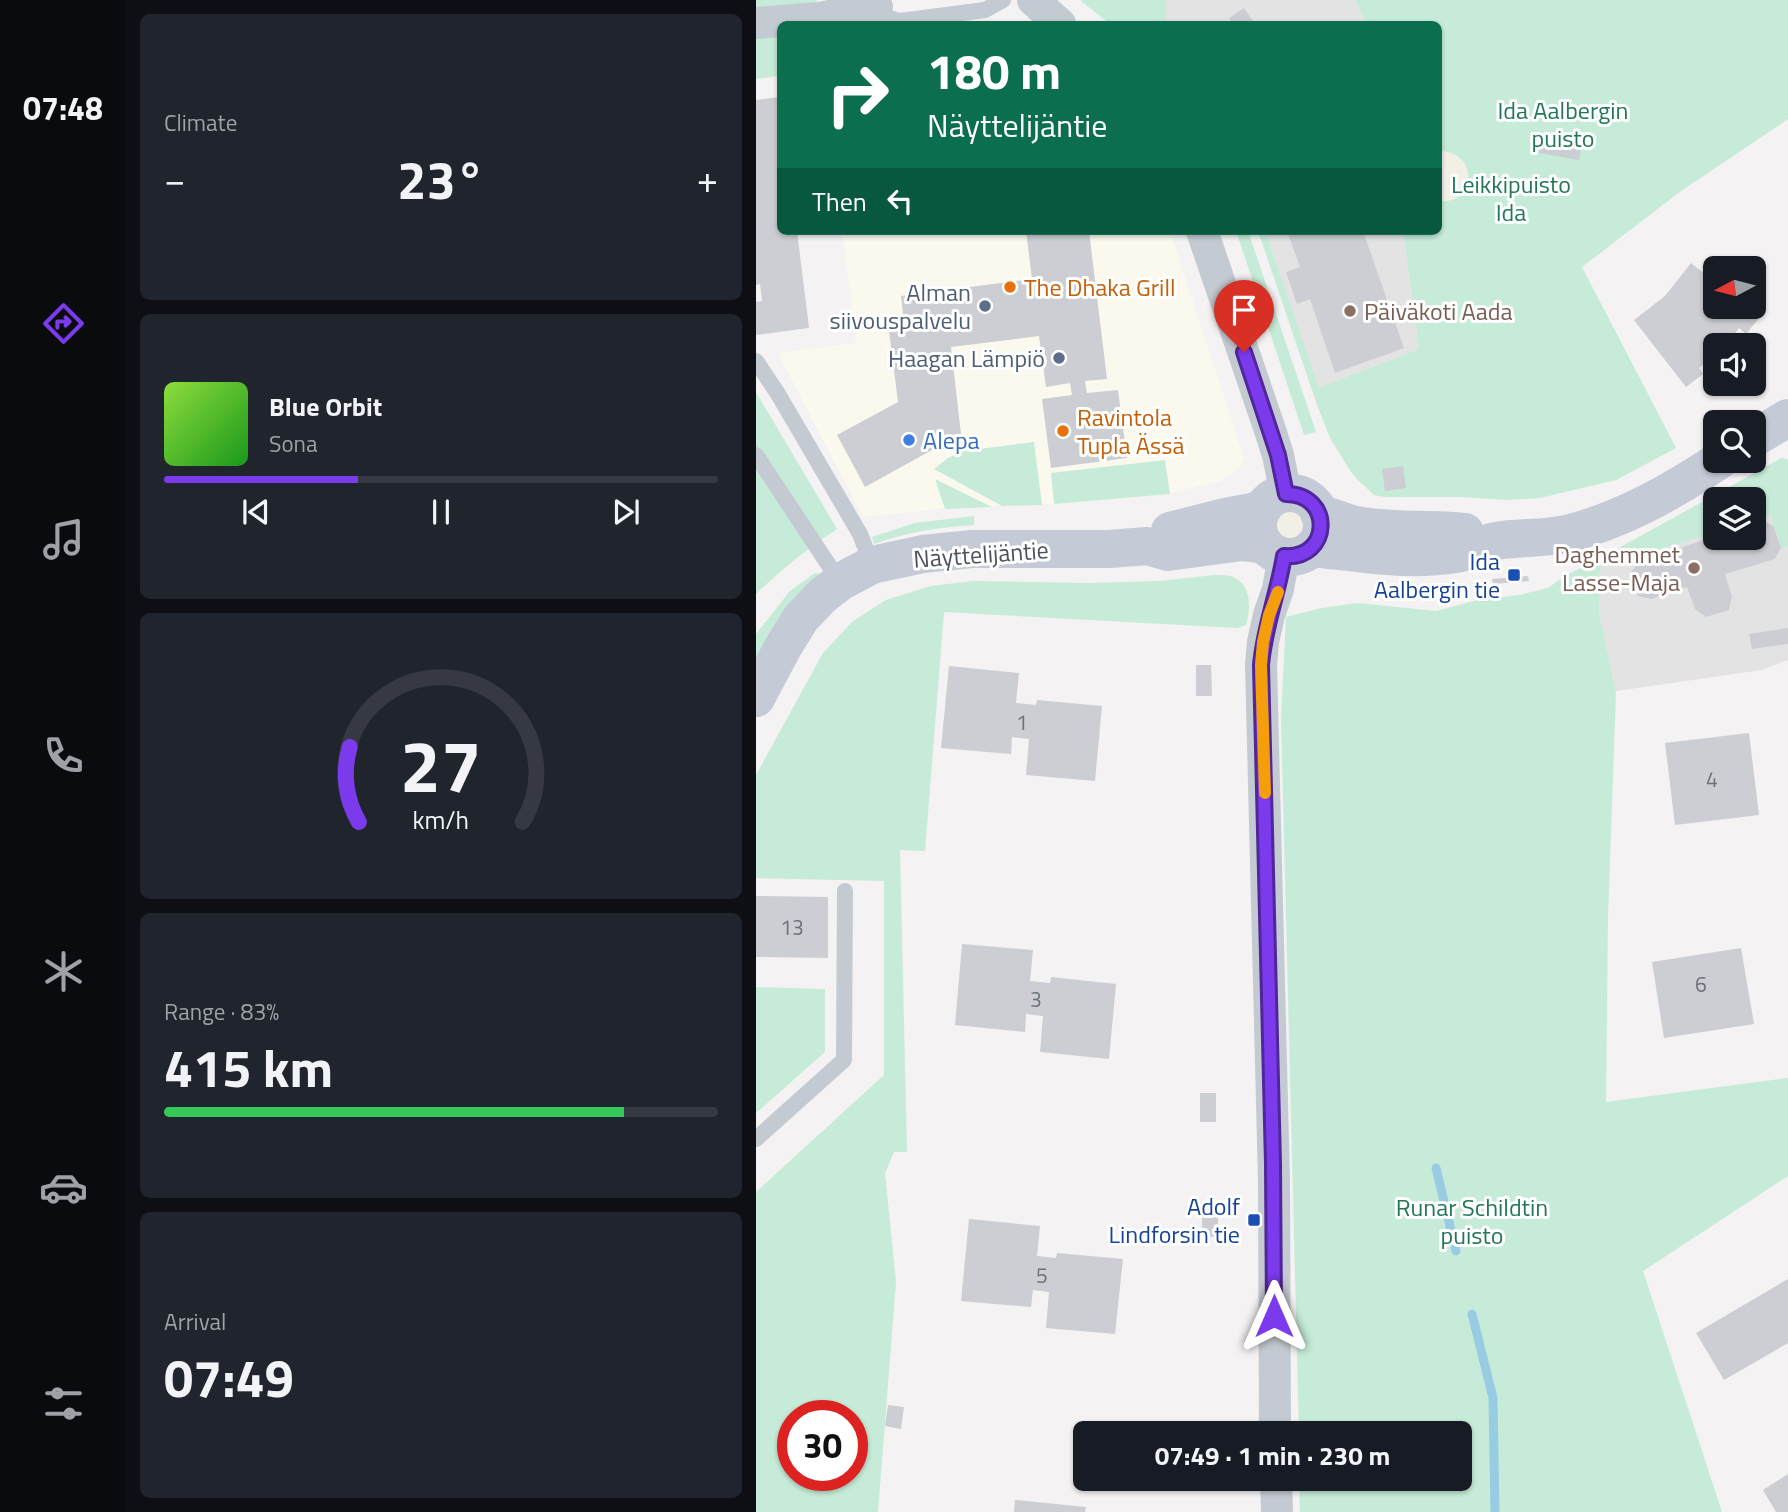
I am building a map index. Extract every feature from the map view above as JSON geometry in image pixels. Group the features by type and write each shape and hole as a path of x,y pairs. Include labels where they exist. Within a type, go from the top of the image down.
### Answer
{"main road":[{"path":"1766,431 1788,418"},
{"name":"Näyttelijäntie","path":"756,698 801,618 822,596 856,573 923,554 972,549 1147,547 1168,552 1242,542 1295,541 1368,556 1454,554 1473,551 1494,541 1556,536 1580,530 1630,512 1703,472"},
{"name":"Näyttelijäntie","path":"1147,547 1176,529 1252,512 1275,501 1300,495 1315,506 1295,541"},
{"path":"1275,501 1258,520 1261,539 1295,541"}],"street":[{"path":"1033,0 1057,21"},
{"path":"782,21 820,18 877,4"},
{"path":"756,23 777,21"},
{"path":"1203,235 1278,455 1275,501"},
{"path":"1275,1421 1274,1182 1261,665 1269,615 1295,541"},
{"path":"1276,1491 1277,1512"}],"lane":[{"path":"877,4 885,17 900,21 985,10 1003,0"},
{"path":"756,361 860,534 856,573"},
{"path":"756,455 856,573"},
{"path":"756,1139 844,1060 845,891"}],"shaded area":[{"path":"1166,0 1355,0 1366,21 1166,21"},
{"path":"842,235 1171,235 1244,458 1239,467 1223,480 1170,494 1054,504 949,508 863,517 778,353 856,343"},
{"name":"Päiväkoti Aada","path":"1260,235 1404,235 1419,349 1312,390"},
{"name":"Daghemmet Lasse-Maja","path":"1782,458 1788,460 1788,660 1762,670 1616,691 1599,611 1602,558 1703,502 1703,550 1766,550 1766,487 1730,487 1755,473 1766,473 1766,467"}],"green space":[{"path":"756,0 817,0 813,21 777,21 777,76 756,79"},
{"path":"1166,0 1166,21 1106,21 1081,1"},
{"name":"Ida Aalbergin puisto","path":"1355,0 1788,0 1788,119 1681,191 1582,267 1676,448 1616,480 1540,498 1505,500 1385,497 1374,495 1349,469 1330,438 1316,402 1259,235 1266,235 1319,388 1419,349 1404,235 1442,235 1442,21 1366,21"},
{"path":"1237,235 1249,235 1316,432 1304,435"},
{"path":"756,392 837,529 775,576 756,594"},
{"path":"1034,442 1042,505 1002,506 934,469 963,451"},
{"path":"1782,458 1788,460 1788,546 1781,548 1770,514 1766,516 1766,487 1729,487 1755,473 1766,473 1766,467"},
{"path":"1165,460 1170,494 1054,504 1051,473"},
{"path":"935,479 992,507 945,509"},
{"path":"1703,502 1703,536 1623,561 1615,550"},
{"path":"974,516 974,525 924,531 874,544 872,537 915,523"},
{"name":"Runar Schildtin puisto","path":"1602,558 1599,611 1616,692 1608,917 1606,1102 1788,1078 1788,1176 1643,1271 1722,1512 1300,1512 1299,1491 1472,1491 1472,1421 1299,1421 1281,719 1286,617 1357,603 1436,611 1474,601 1548,588 1566,575"},
{"path":"815,573 823,575 756,658 756,634 790,591"},
{"path":"1231,576 1243,584 1246,590 1249,611 1246,625 1237,628 944,612 925,851 900,850 907,1152 894,1152 885,1173 896,1282 878,1512 756,1512 756,1192 884,1075 884,881 756,878 756,775 823,653 853,621 886,600 931,586 973,581 1090,583"},
{"path":"756,987 825,989 825,1052 756,1113"}],"sand":[{"path":"1442,151 1454,154 1463,161 1467,170 1466,188 1451,200 1442,201"},
{"path":"1293,507 1305,516 1307,529 1300,540 1285,543 1272,531 1271,524 1281,509"}],"building":[{"path":"1244,8 1253,21 1231,21 1229,18"},
{"path":"777,97 777,235 797,235 809,328 756,335 756,302 762,301 760,284 756,285 756,100"},
{"path":"1542,138 1582,145 1579,160 1539,153"},
{"path":"1026,235 1089,235 1107,379 1085,381 1087,393 1118,390 1127,458 1051,468 1042,399 1072,395 1070,383 1046,387 1039,336 951,347 961,434 865,487 837,435 898,402 887,315 903,314 901,296 1032,279"},
{"path":"1288,235 1364,235 1404,348 1335,373 1310,299 1297,304 1286,272 1300,267"},
{"path":"1691,263 1703,272 1703,319 1758,319 1747,333 1739,328 1735,333 1703,333 1703,365 1699,368 1703,374 1686,387 1634,320 1665,296"},
{"path":"1403,466 1406,488 1385,491 1382,469"},
{"path":"1766,522 1773,525 1781,548 1775,559 1725,574 1732,597 1729,610 1706,617 1695,609 1687,587 1651,599 1638,596 1630,573 1639,562 1703,540 1703,550 1766,550"},
{"path":"1528,576 1529,581 1493,584 1492,579"},
{"path":"1788,628 1788,644 1752,649 1749,634"},
{"path":"1196,665 1211,665 1212,696 1196,696"},
{"path":"949,666 1019,673 1016,703 1036,705 1037,700 1102,706 1095,781 1026,775 1029,739 1012,737 1011,754 941,748"},
{"path":"1749,733 1759,815 1675,825 1665,743"},
{"path":"756,896 828,897 828,958 756,957"},
{"path":"962,944 1033,950 1030,981 1050,983 1051,977 1116,984 1109,1059 1040,1052 1043,1016 1026,1014 1025,1032 955,1025"},
{"path":"1741,948 1754,1024 1664,1038 1652,962"},
{"path":"1200,1093 1216,1093 1216,1122 1200,1122"},
{"path":"1202,1207 1218,1207 1218,1237 1202,1237"},
{"path":"969,1219 1040,1226 1037,1256 1056,1258 1057,1253 1123,1259 1115,1334 1046,1328 1049,1292 1033,1290 1031,1307 961,1301"},
{"path":"1788,1279 1788,1343 1724,1380 1696,1333"},
{"path":"888,1405 904,1407 901,1429 885,1426"},
{"path":"1788,1474 1788,1512 1776,1512 1763,1490"},
{"path":"1015,1500 1086,1507 1085,1512 1014,1512"}],"waterway":[{"path":"1436,1168 1456,1251"},
{"path":"1472,1314 1493,1398 1495,1512"}],"slow traffic":[{"path":"1265,793 1261,665 1269,615 1278,592"}],"place":[{"name":"The Dhaka Grill","path":"1010,287"},
{"name":"Alman siivouspalvelu","path":"985,306"},
{"name":"Päiväkoti Aada","path":"1350,311"},
{"name":"Haagan Lämpiö","path":"1059,358"},
{"name":"Ravintola Tupla Ässä","path":"1063,431"},
{"name":"Alepa","path":"909,440"},
{"name":"Daghemmet Lasse-Maja","path":"1694,568"},
{"name":"Ida Aalbergin tie","path":"1514,575"},
{"name":"Adolf Lindforsin tie","path":"1254,1220"}],"route":[{"path":"1244,352 1278,455 1286,494 1300,495 1308,499 1319,513 1322,524 1317,542 1308,551 1301,555 1284,556 1263,642 1261,665 1274,1316"}],"park label":[{"name":"Leikkipuisto Ida","path":"1511,198"}]}
